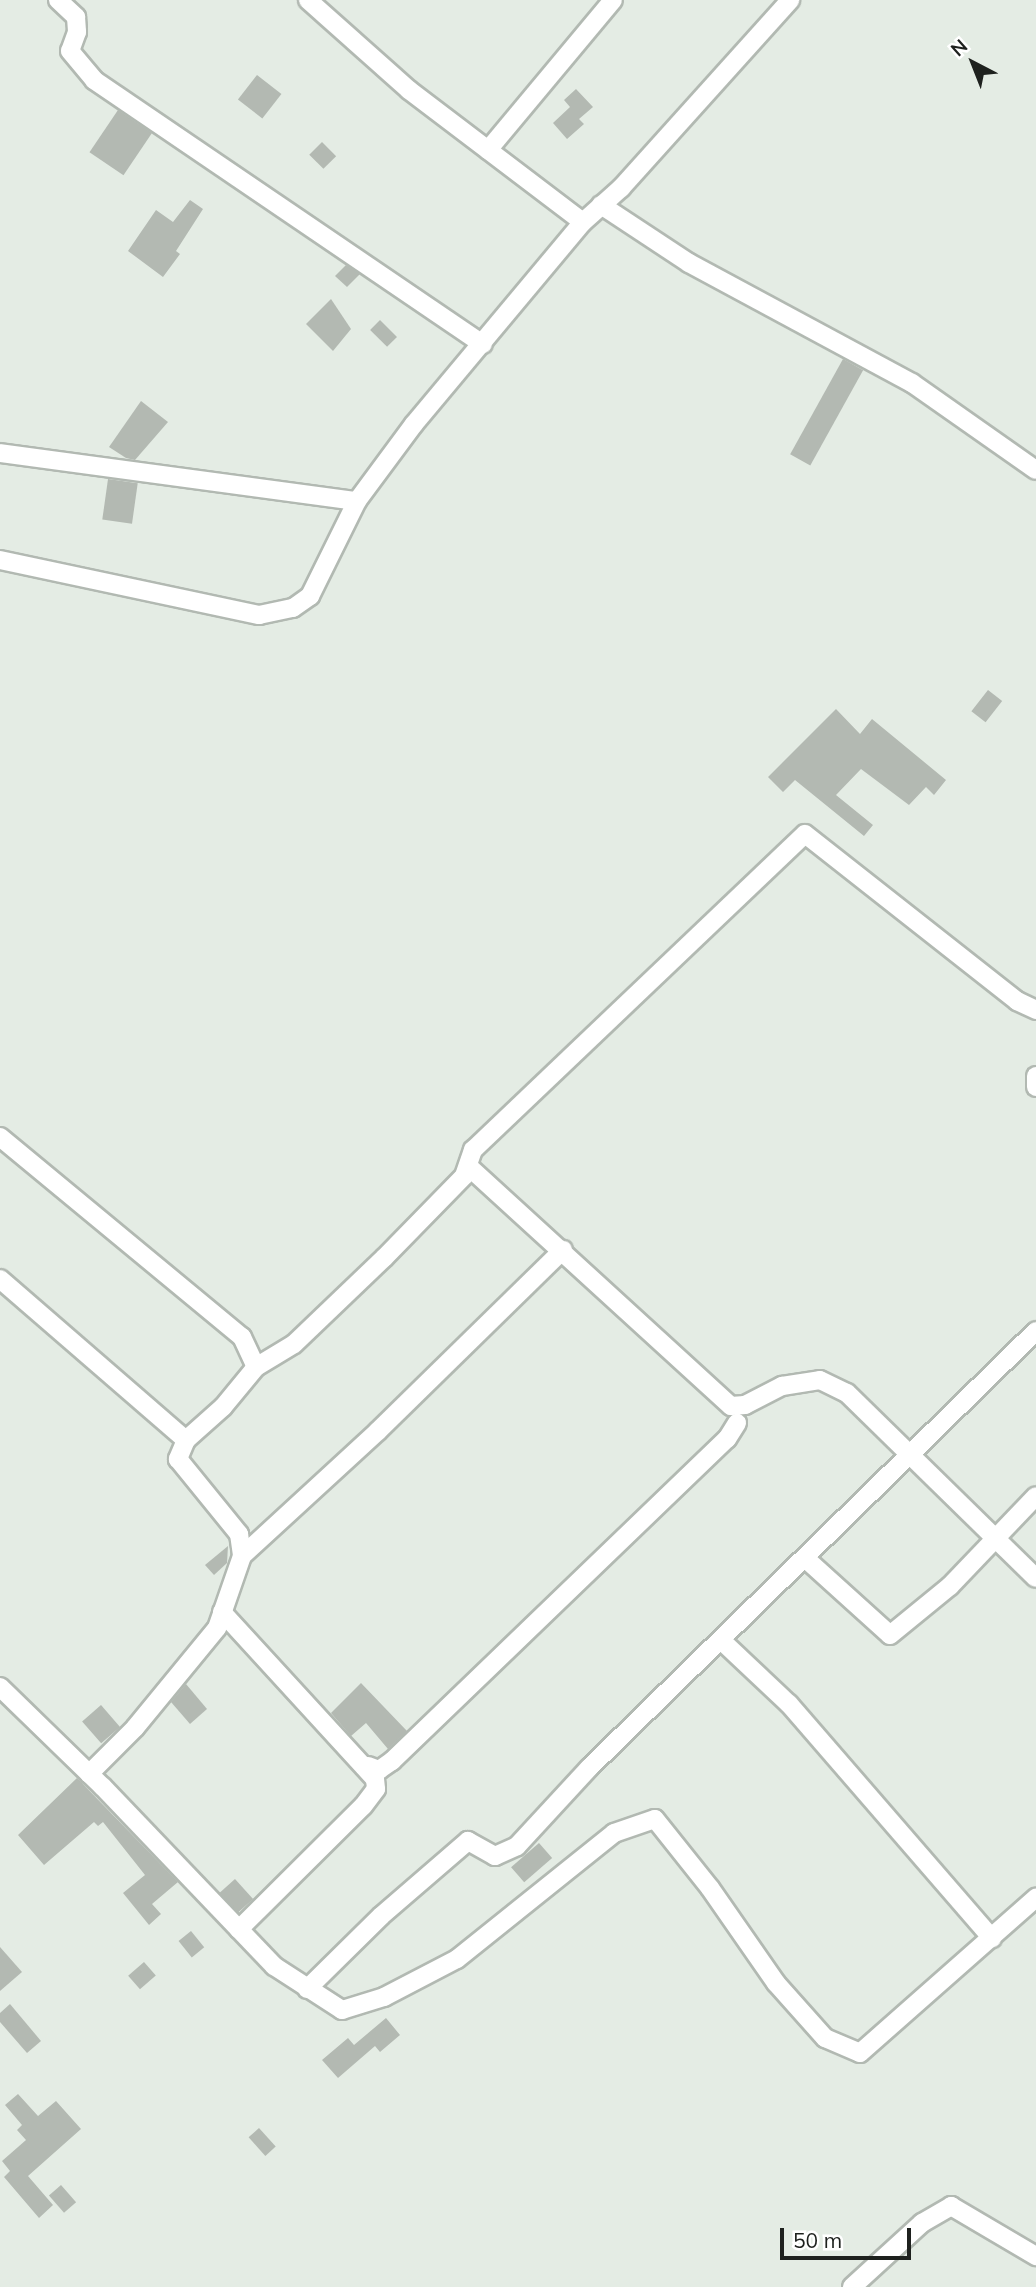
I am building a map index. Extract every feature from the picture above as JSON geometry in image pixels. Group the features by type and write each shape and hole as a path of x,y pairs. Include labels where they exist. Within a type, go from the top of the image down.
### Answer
{"street":[{"path":"58,0 76,17 77,32 70,51 94,80 483,344"},
{"path":"308,0 409,90 583,222"},
{"path":"488,150 613,0"},
{"path":"0,560 259,615 293,608 310,596 357,501 483,344 583,222 790,0"},
{"path":"601,205 689,263 912,383 1036,470"},
{"path":"0,453 357,501"},
{"path":"89,1774 187,1667 217,1628 242,1556 239,1534 178,1459 186,1440 223,1407 256,1367 314,1325 464,1176 473,1150 805,834 1017,1001 1036,1010"},
{"path":"1036,1076 1036,1087"},
{"path":"0,1137 242,1337 256,1367"},
{"path":"468,1166 731,1406 745,1405 782,1386 820,1381 847,1393 914,1455 995,1542 1036,1578"},
{"path":"242,1556 378,1431 563,1250"},
{"path":"0,1279 186,1440"},
{"path":"307,1989 381,1916 468,1841 495,1856 517,1846 589,1769 914,1455 1036,1331"},
{"path":"368,1766 379,1770 392,1761 718,1447 737,1423"},
{"path":"806,1559 890,1635 995,1542 1036,1496"},
{"path":"222,1612 368,1766 376,1789 363,1806 239,1929"},
{"path":"721,1640 789,1704 992,1938"},
{"path":"0,1687 89,1774 274,1966 342,2010 384,1997 457,1959 614,1833 655,1819 710,1888 776,1983 825,2038 860,2053 1036,1898"},
{"path":"852,2287 922,2223 951,2206 1036,2256"}],"building":[{"path":"257,75 281,94 262,119 238,99"},
{"path":"576,89 593,107 579,119 584,124 567,139 553,123 570,107 564,100"},
{"path":"118,110 152,133 123,175 89,152"},
{"path":"322,142 336,156 323,169 309,155"},
{"path":"190,200 203,209 176,251 180,254 163,277 128,251 156,210 173,222"},
{"path":"346,265 360,274 347,287 335,276"},
{"path":"331,299 351,329 333,351 306,324"},
{"path":"380,320 397,337 387,347 370,330"},
{"path":"843,359 863,370 810,465 790,454"},
{"path":"141,401 168,422 135,460 126,458 109,447"},
{"path":"108,479 138,483 132,524 102,520"},
{"path":"988,690 1002,701 986,722 971,711"},
{"path":"836,709 860,734 872,719 946,780 934,795 926,787 909,805 861,769 836,795 873,825 864,836 795,780 783,792 768,777"},
{"path":"228,1546 227,1563 214,1575 205,1565"},
{"path":"361,1683 407,1731 388,1749 366,1723 351,1736 331,1713"},
{"path":"186,1684 207,1709 190,1724 171,1702"},
{"path":"101,1705 120,1727 101,1743 82,1721"},
{"path":"77,1778 178,1882 152,1904 161,1914 149,1925 123,1893 145,1875 103,1822 98,1826 94,1822 44,1865 18,1835"},
{"path":"539,1843 552,1858 524,1882 511,1867"},
{"path":"235,1879 253,1899 237,1913 219,1893"},
{"path":"191,1931 204,1947 192,1957 179,1941"},
{"path":"0,1947 22,1972 0,1991"},
{"path":"144,1962 156,1976 140,1989 128,1976"},
{"path":"10,2004 41,2041 27,2053 0,2022 0,2013"},
{"path":"386,2018 400,2035 380,2052 375,2046 338,2078 322,2060 348,2038 354,2045"},
{"path":"18,2094 38,2116 56,2101 81,2129 28,2176 53,2205 39,2218 4,2177 10,2171 2,2161 26,2140 17,2130 22,2125 5,2105"},
{"path":"259,2128 276,2147 265,2156 249,2137"},
{"path":"61,2185 76,2202 64,2213 49,2195"}]}
